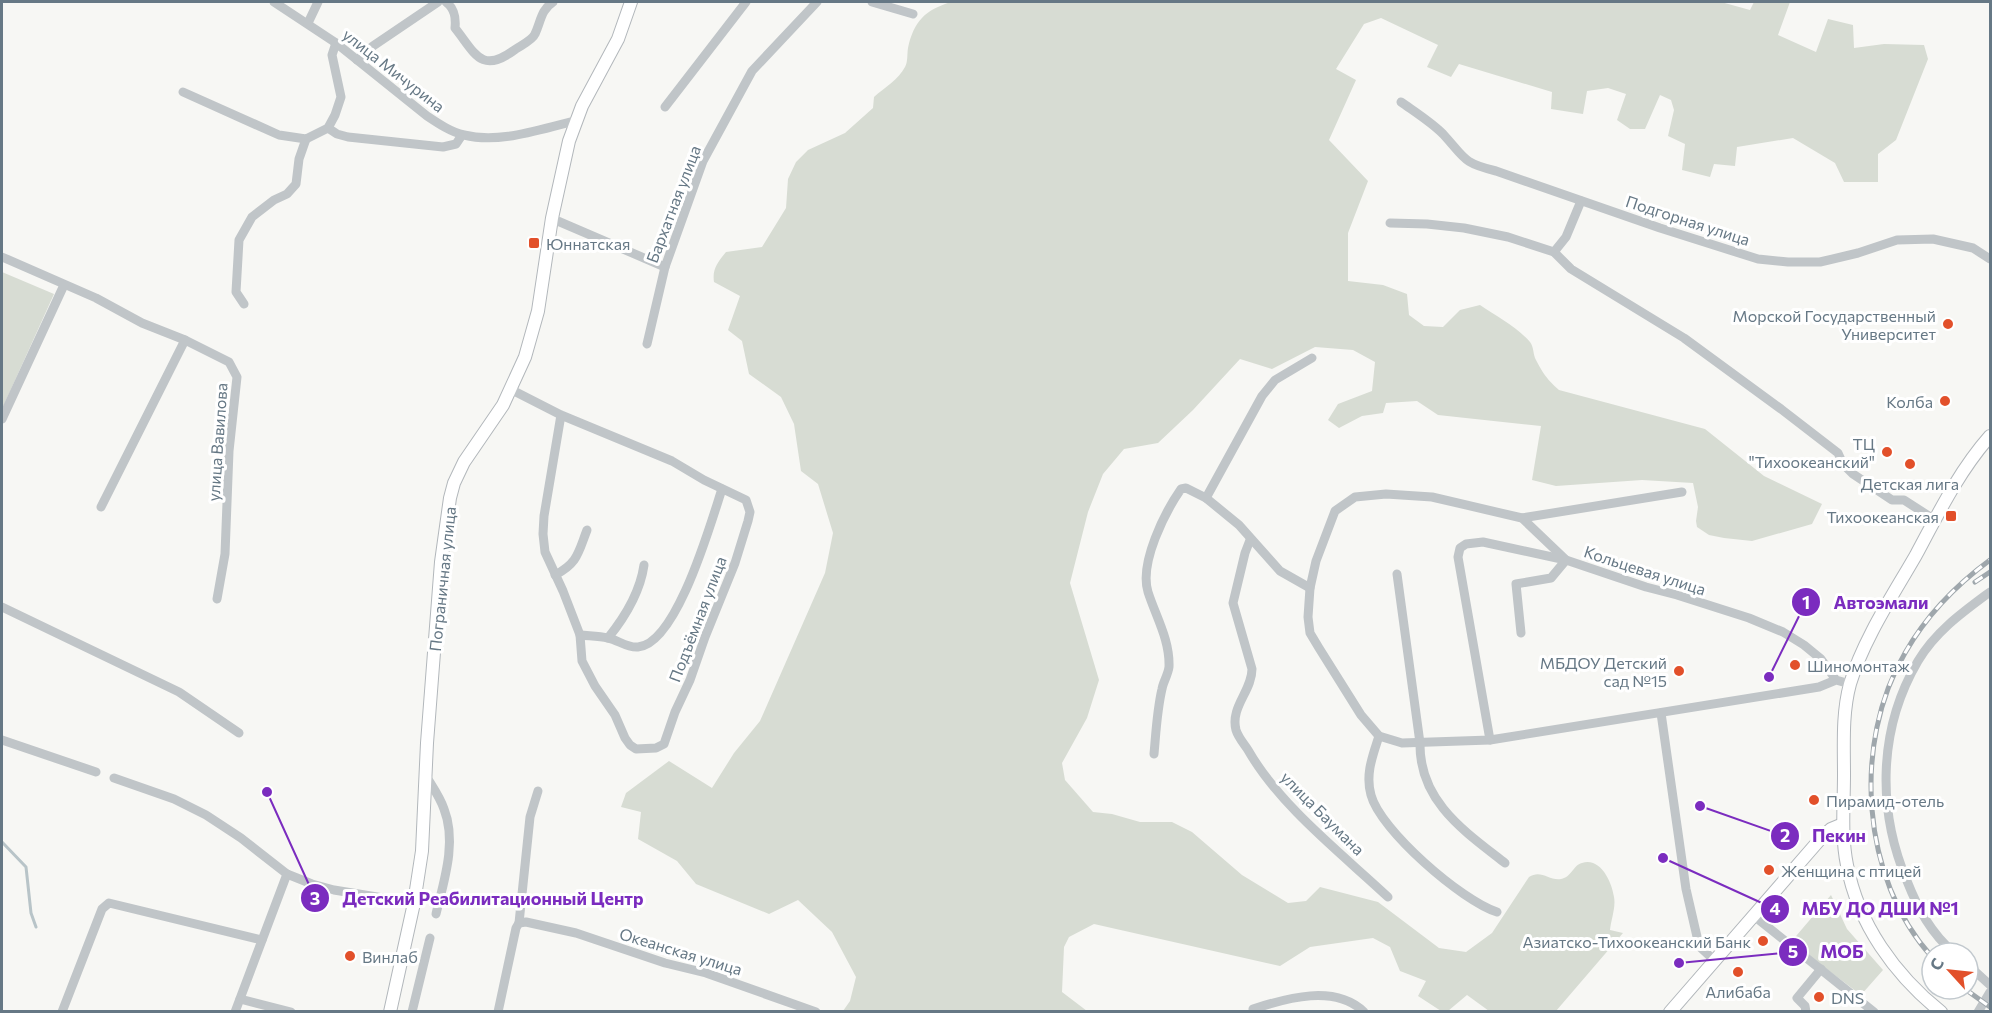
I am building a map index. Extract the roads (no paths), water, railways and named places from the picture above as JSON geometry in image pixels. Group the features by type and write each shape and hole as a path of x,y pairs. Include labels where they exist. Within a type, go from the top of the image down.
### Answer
{"main road":[{"name":"Пограничная улица","path":"390,1011 414,903 422,851 441,562 450,498 464,462 512,390 530,341 538,311 561,174 575,121 610,57 631,2"},
{"path":"1941,1011 1916,990 1882,949 1870,928 1852,885 1847,865 1843,824 1844,726 1850,684 1868,642 1958,479 1990,436"},
{"path":"1670,1011 1822,837 1831,829 1843,824"}],"street":[{"name":"улица Мичурина","path":"274,2 336,43 427,116 443,127 462,135 503,137 575,121"},
{"path":"308,23 318,2"},
{"path":"357,60 373,46 438,2"},
{"path":"446,2 456,17 455,28 481,60 489,62 500,60 534,36 546,7 553,2"},
{"path":"665,107 746,2"},
{"name":"Бархатная улица","path":"647,344 664,267 703,161 752,71 817,2"},
{"path":"872,2 913,14"},
{"path":"183,92 279,135 306,140 328,128 335,116 341,97 332,55 336,43"},
{"name":"Подгорная улица","path":"1401,102 1443,134 1459,155 1474,166 1496,171 1758,259 1820,262 1897,240 1933,239 1973,248 1990,259"},
{"path":"328,128 348,137 443,147 456,144 462,135"},
{"path":"244,304 236,292 239,240 252,217 274,200 287,194 296,184 299,159 306,140"},
{"path":"1554,252 1566,237 1581,201"},
{"path":"552,219 664,267"},
{"path":"1390,223 1464,228 1508,237 1554,252 1570,269 1684,338 1767,399 1838,453 1843,464 1853,474 1892,500 1904,500 1935,520"},
{"name":"улица Вавилова","path":"2,257 96,298 142,323 185,340 229,362 237,376 229,451 225,554 217,599"},
{"path":"2,418 64,285"},
{"path":"101,507 185,340"},
{"path":"1206,498 1262,396 1275,380 1312,358"},
{"name":"Подъёмная улица","path":"512,390 561,415 672,461 746,500 750,512 735,563 690,680 675,712 668,738 664,744 656,748 636,749 625,738 615,715 595,686 582,661 580,635 608,638 628,646 639,647 657,639 672,619 691,578 723,489"},
{"path":"561,415 543,534 545,552 580,635"},
{"path":"1154,754 1158,707 1162,686 1169,668 1164,630 1147,590 1147,568 1164,519 1181,489 1186,488 1206,498 1239,525 1280,571 1310,588"},
{"path":"1522,518 1682,492"},
{"name":"Кольцевая улица","path":"1379,736 1361,715 1310,633 1308,617 1310,588 1316,561 1335,511 1355,497 1386,494 1432,496 1522,518 1566,560 1646,588 1677,595 1749,618 1783,632 1821,659 1836,680"},
{"path":"555,575 574,562 587,530"},
{"name":"улица Баумана","path":"1250,540 1233,603 1252,669 1252,675 1236,709 1236,730 1258,768 1293,808 1388,897"},
{"path":"1490,740 1458,557 1460,548 1466,544 1483,542 1566,560 1551,578 1516,584 1521,633"},
{"path":"608,638 624,618 642,579 644,565"},
{"path":"1397,573 1420,743 1419,757 1423,773 1435,800 1467,833 1505,863"},
{"path":"1943,941 1923,917 1900,865 1887,811 1887,752 1900,697 1918,661 1943,629 1990,592"},
{"path":"2,607 179,692 239,733"},
{"path":"1497,912 1452,886 1399,837 1374,805 1370,792 1369,775 1379,736 1402,743 1490,740 1819,687 1836,680 1850,684"},
{"path":"1661,713 1686,889 1698,941 1701,948 1714,960"},
{"path":"2,740 96,772"},
{"path":"426,776 444,808 449,831 448,852 436,914"},
{"path":"114,778 174,799 206,815 287,874 312,884 344,892 414,903"},
{"path":"498,1011 518,926 530,817 538,791"},
{"path":"235,1011 287,874"},
{"path":"62,1011 102,909 109,903 262,940"},
{"path":"1754,916 1874,1011"},
{"name":"Океанская улица","path":"518,926 526,922 576,933 665,963 706,973 816,1011"},
{"path":"412,1011 430,938"},
{"path":"1806,1011 1805,1006 1797,998 1821,969"},
{"path":"1978,1011 1990,992"},
{"path":"1253,1009 1284,999 1325,996 1338,997 1356,1004 1365,1011"},
{"path":"240,999 291,1011"}],"waterway":[{"path":"2,842 26,867 31,913 36,927"}],"railway":[{"path":"1920,941 1908,925 1890,889 1878,850 1872,810 1872,768 1877,728 1888,689 1913,639 1943,602 1990,560"},
{"path":"1975,582 1990,572"},
{"path":"1980,1000 1990,1007"}],"place":[{"name":"Юннатская","path":"534,243"},
{"name":"Морской Государственный Университет","path":"1948,324"},
{"name":"Колба","path":"1945,401"},
{"name":"ТЦ \"Тихоокеанский\"","path":"1887,452"},
{"name":"Детская лига","path":"1910,464"},
{"name":"Тихоокеанская","path":"1951,516"},
{"name":"Шиномонтаж","path":"1795,665"},
{"name":"МБДОУ Детский сад №15","path":"1679,671"},
{"name":"Автоэмали","path":"1769,677"},
{"name":"Детский Реабилитационный Центр","path":"267,792"},
{"name":"Пирамид-отель","path":"1814,800"},
{"name":"Пекин","path":"1700,806"},
{"name":"МБУ ДО ДШИ №1","path":"1663,858"},
{"name":"Женщина с птицей","path":"1769,870"},
{"name":"Азиатско-Тихоокеанский Банк","path":"1763,941"},
{"name":"Винлаб","path":"350,956"},
{"name":"МОБ","path":"1679,963"},
{"name":"Алибаба","path":"1738,972"},
{"name":"DNS","path":"1819,997"}]}
